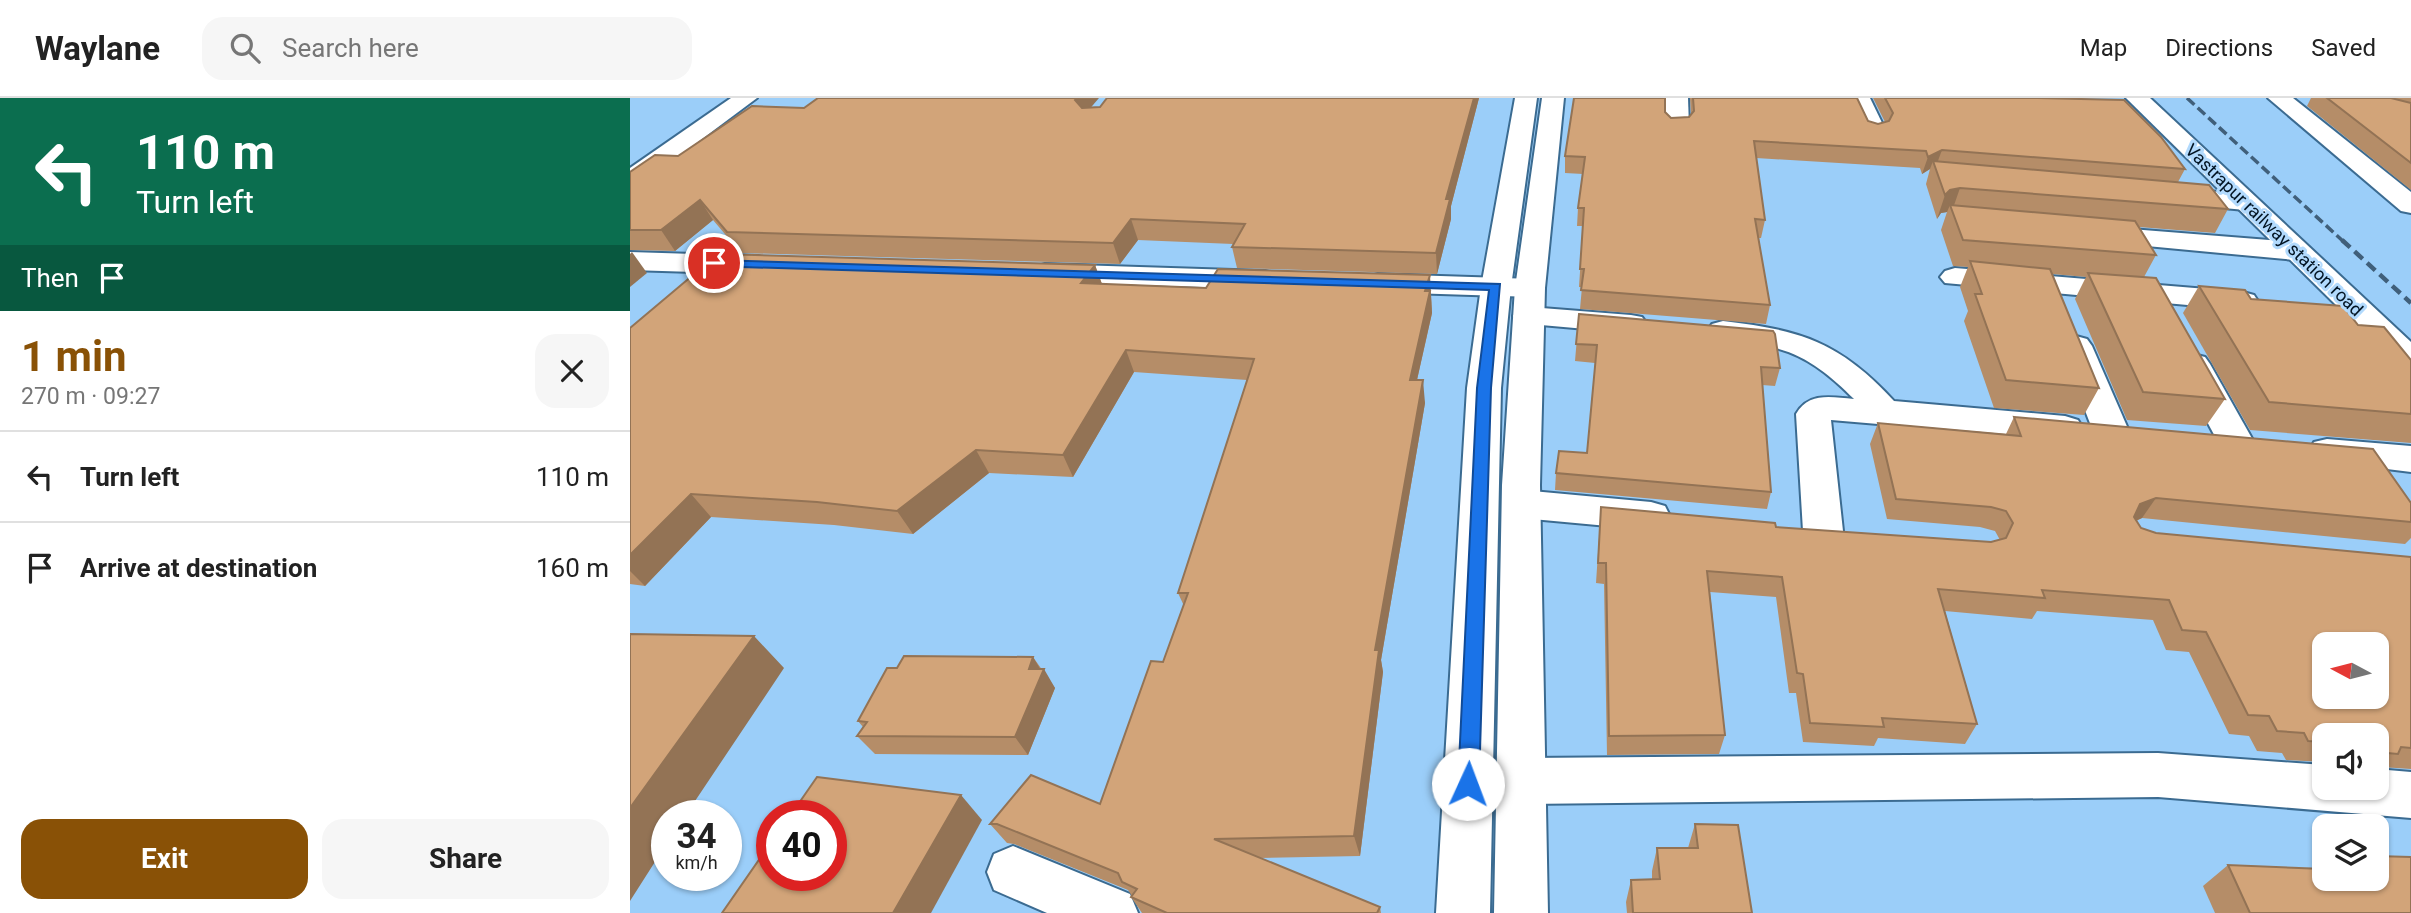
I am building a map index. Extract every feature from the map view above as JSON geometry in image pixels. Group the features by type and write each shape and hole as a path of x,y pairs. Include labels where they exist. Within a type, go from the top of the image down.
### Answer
{"street":[{"path":"630,180 746,98"},
{"path":"1521,913 1518,297 1534,143 1526,98"},
{"path":"1534,143 1553,98"},
{"path":"1677,98 1677,127"},
{"path":"1859,98 1874,131"},
{"path":"2279,98 2411,205"},
{"name":"Vastrapur railway station road","path":"2132,104 2245,202 2411,360"},
{"path":"2137,193 2245,202"},
{"path":"2073,232 2295,251"},
{"path":"630,261 784,265"},
{"path":"1021,273 1286,281"},
{"path":"1955,277 2276,304"},
{"path":"1356,282 1518,297 1676,327 1769,335 1800,343 1819,352 1864,388 1884,412"},
{"path":"1823,531 1813,414 1817,409 1884,412 2125,433 2052,285"},
{"path":"2154,294 2176,334 2263,445"},
{"path":"1463,913 1482,437 1518,297"},
{"path":"2316,307 2357,310"},
{"path":"2194,439 2411,459"},
{"path":"1521,505 1686,519"},
{"path":"1782,527 1863,535"},
{"path":"1521,781 2158,775 2411,795"},
{"path":"1013,872 1111,913"}],"building":[{"path":"818,98 1077,98 1075,100 1082,108 1100,107 1107,98 1474,98 1446,199 1450,199 1436,253 1232,247 1245,224 1131,219 1113,243 727,232 700,200 661,230 630,230 630,172 655,155 678,156 752,106 804,108"},
{"path":"1574,98 1665,98 1665,112 1671,118 1689,117 1694,111 1693,98 1857,98 1868,121 1878,124 1889,121 1893,113 1885,98 2124,100 2161,137 2185,169 1942,150 1928,157 1926,151 1754,141 1765,220 1755,219 1770,305 1581,290 1584,269 1580,269 1584,208 1578,208 1585,157 1565,156"},
{"path":"2327,98 2391,98 2411,103 2411,163"},
{"path":"1933,161 2209,185 2228,209 1960,188 1950,190 1945,195"},
{"path":"1950,205 2135,221 2156,255 1963,240"},
{"path":"718,254 1095,265 1081,283 1206,288 1218,269 1430,275 1425,291 1430,291 1410,380 1423,380 1375,650 1379,650 1354,836 1214,839 1380,907 1377,913 1167,913 1131,897 1137,889 1122,882 1118,873 997,824 990,824 1031,775 1100,804 1151,661 1163,662 1188,593 1178,593 1254,359 1126,350 1063,455 976,450 897,511 817,502 691,494 630,555 630,328"},
{"path":"1970,261 2050,269 2099,388 2006,380 1975,294 1982,294"},
{"path":"2088,273 2156,278 2225,399 2143,392"},
{"path":"2199,286 2245,290 2251,299 2343,306 2358,325 2384,327 2411,360 2411,414 2269,402"},
{"path":"1579,314 1773,331 1780,368 1761,367 1771,492 1556,473 1559,451 1587,453 1597,345 1576,344"},
{"path":"2014,417 2373,449 2411,503 2411,522 2156,498 2140,504 2134,517 2141,528 2156,533 2411,557 2411,748 2401,747 2398,754 2389,753 2389,723 2312,723 2312,741 2308,741 2304,733 2277,731 2269,716 2248,715 2206,632 2182,630 2169,600 2042,590 2045,598 1938,589 1977,724 1882,718 1884,727 1810,723 1803,674 1797,673 1782,577 1707,571 1725,735 1609,736 1606,563 1598,563 1601,507 1775,523 1776,527 1991,542 2006,538 2013,523 2006,511 1991,507 1896,499 1878,423 2021,436"},
{"path":"630,634 754,636 630,808"},
{"path":"904,656 1033,657 1029,669 1044,669 1015,737 857,736 867,722 858,721 887,668 897,668"},
{"path":"817,777 961,795 893,913 722,913 737,891 742,891 742,884 756,864 756,891 847,891 847,800 801,800"},
{"path":"1695,824 1738,825 1752,913 1633,913 1631,880 1660,879 1657,848 1698,848"},
{"path":"2389,856 2411,857 2411,913 2250,913 2228,865 2312,868 2312,891 2389,891"}],"railway":[{"path":"2187,98 2344,242"},
{"path":"2342,240 2411,303"}],"route":[{"path":"714,263 1496,287 1484,388 1468,784"}]}
